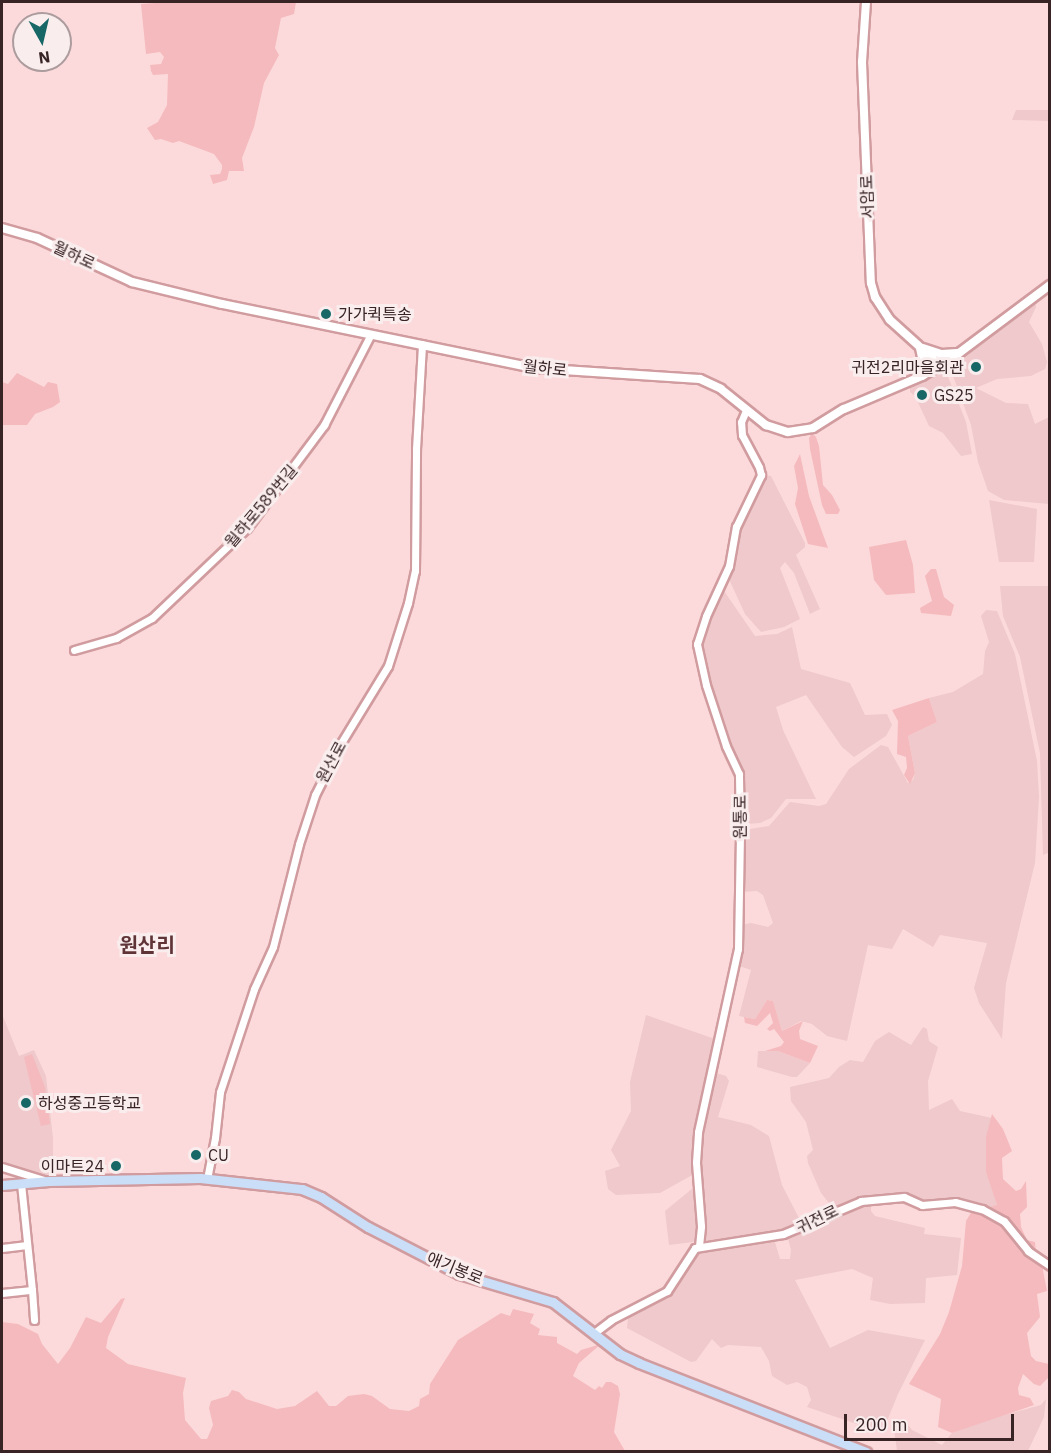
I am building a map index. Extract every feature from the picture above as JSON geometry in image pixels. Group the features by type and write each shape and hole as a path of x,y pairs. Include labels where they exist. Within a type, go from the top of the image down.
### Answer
{"main road":[{"name":"애기봉로","path":"2,1185 49,1181 207,1179 292,1186 311,1192 368,1227 450,1269 553,1302 620,1354 639,1363 866,1452"}],"street":[{"name":"서암로","path":"866,2 862,62 871,283 875,297 890,320 940,365"},
{"name":"월하로","path":"2,228 37,238 148,286 533,368 700,379 716,386 771,429 799,432 870,397 915,379 940,365 1050,285"},
{"name":"월하로589번길","path":"74,650 116,638 152,618 236,540 280,486 324,425 371,334"},
{"name":"원산로","path":"207,1179 215,1138 220,1092 254,989 273,947 298,844 315,795 341,743 388,666 408,603 415,571 416,449 422,344"},
{"path":"915,379 922,367 920,347 942,354 959,353"},
{"name":"원통로","path":"699,1246 701,1226 696,1162 698,1132 738,949 740,826 739,774 726,746 706,685 697,644 701,627 729,566 736,527 761,475 742,435 741,422 746,410"},
{"path":"2,1167 49,1181"},
{"path":"21,1184 34,1320"},
{"name":"귀전로","path":"699,1246 783,1234 854,1202 904,1197 922,1205 955,1202 986,1210 1004,1221 1028,1251 1050,1266"},
{"path":"2,1248 27,1245"},
{"path":"594,1333 610,1320 667,1291 677,1279 690,1253 699,1246"},
{"path":"2,1293 32,1290"}],"shaded area":[{"path":"296,2 294,14 281,18 275,48 279,55 264,83 254,127 242,158 244,171 229,171 227,180 213,184 210,175 220,174 222,169 222,165 214,154 179,141 173,143 161,139 155,140 147,128 158,122 167,105 168,74 153,75 151,71 150,65 161,64 164,57 160,52 146,54 141,4"},
{"path":"1016,110 1049,110 1049,121 1012,120"},
{"path":"1035,301 1036,307 1029,322 1042,344 1047,362 1045,369 1031,376 997,379 976,388 1006,403 1028,404 1035,424 1049,417 1049,504 1004,500 988,491 978,462 971,425 949,365"},
{"path":"945,369 966,422 972,454 961,456 943,433 929,426 915,396 910,392 910,385"},
{"path":"17,373 44,387 48,382 57,384 60,402 35,414 27,425 2,425 2,382 8,384"},
{"path":"812,433 819,446 823,485 832,495 840,510 838,514 826,514 822,505 810,449 809,438"},
{"path":"800,454 809,496 828,548 808,544 795,504 798,488 794,466"},
{"path":"765,475 771,476 805,543 805,547 796,555 820,609 810,614 794,573 785,562 780,568 800,619 784,627 761,632 745,614 728,577 738,528"},
{"path":"989,500 1037,509 1034,562 999,562"},
{"path":"906,540 913,565 915,593 886,595 874,580 869,547"},
{"path":"931,569 936,569 944,597 954,605 951,616 921,613 920,608 932,601 925,576"},
{"path":"1000,586 1049,586 1050,852 1043,855 1040,753 1020,657 1003,616"},
{"path":"722,588 755,636 777,634 792,627 801,669 850,683 865,715 887,714 892,725 886,736 854,757 842,747 806,695 776,707 783,730 816,799 786,799 771,818 760,823 746,824 743,820 740,767 727,740 704,671 700,644 702,631"},
{"path":"986,610 997,611 1015,654 1037,761 1039,797 1035,863 1006,983 1002,1039 979,1003 974,988 987,943 940,935 933,947 903,929 892,949 868,945 847,1041 827,1036 812,1024 801,1021 782,1031 773,1001 767,1000 755,1019 739,1016 751,970 739,966 741,925 751,923 768,927 773,923 763,895 757,891 741,892 744,830 769,826 790,802 819,806 826,804 849,769 881,745 888,747 908,783 913,780 915,773 908,736 937,722 929,698 953,692 983,674 985,651 989,642 981,616"},
{"path":"929,698 937,722 908,736 915,773 910,784 904,775 907,768 906,757 897,754 898,721 892,710"},
{"path":"767,1000 773,1001 782,1031 803,1021 799,1031 800,1039 818,1046 810,1063 778,1051 765,1051 781,1046 784,1042 774,1029 770,1031 767,1029 773,1023 770,1013 757,1026 745,1023 744,1017 755,1019"},
{"name":"하성중고등학교","path":"2,1014 19,1056 34,1050 46,1076 53,1138 53,1176 2,1164"},
{"path":"646,1015 715,1039 695,1135 694,1174 660,1193 616,1195 608,1189 605,1171 620,1166 611,1150 631,1111 630,1082"},
{"path":"923,1027 927,1029 929,1041 938,1047 928,1081 929,1110 952,1099 960,1111 992,1118 986,1142 986,1172 995,1193 997,1207 865,1198 848,1201 833,1208 821,1193 808,1163 807,1156 813,1150 806,1122 791,1101 790,1087 829,1078 839,1067 850,1060 863,1062 875,1041 889,1032 911,1045"},
{"path":"758,1051 778,1051 810,1063 797,1077 792,1077 757,1067"},
{"path":"32,1054 45,1087 50,1124 41,1126 24,1057"},
{"path":"713,1072 726,1076 729,1081 718,1117 751,1125 769,1136 782,1185 802,1224 790,1230 742,1239 704,1241 699,1142"},
{"path":"992,1114 1003,1129 1012,1151 1002,1158 1003,1179 1016,1191 1021,1189 1026,1181 1027,1207 1020,1214 1021,1227 1027,1240 1035,1242 1036,1254 987,1208 997,1205 986,1172 986,1137"},
{"path":"693,1188 699,1224 698,1237 693,1242 669,1245 665,1211"},
{"path":"871,1203 871,1211 875,1216 925,1228 924,1234 961,1238 957,1275 926,1278 925,1303 890,1304 870,1300 873,1278 852,1269 795,1280 830,1348 868,1330 925,1340 898,1394 883,1431 880,1432 807,1407 811,1400 807,1387 797,1382 787,1385 772,1376 769,1361 761,1347 728,1345 721,1348 712,1339 696,1361 691,1362 627,1328 628,1318 672,1291 694,1252 774,1239 780,1259 790,1259 791,1250 787,1235 849,1206"},
{"path":"972,1211 980,1211 1002,1222 1042,1265 1047,1291 1037,1294 1040,1317 1027,1333 1031,1356 1036,1361 1049,1364 1049,1377 1040,1386 1034,1384 1023,1374 1018,1388 1019,1395 1030,1398 1034,1405 952,1433 938,1427 941,1399 909,1384 940,1334 949,1312 962,1266 966,1221"},
{"path":"125,1298 108,1337 106,1348 128,1364 186,1378 183,1393 185,1420 201,1439 207,1439 213,1425 209,1408 211,1401 228,1396 232,1390 239,1392 246,1399 277,1409 295,1406 317,1391 329,1406 336,1406 348,1396 364,1394 372,1396 390,1409 409,1411 419,1406 420,1399 429,1394 430,1384 458,1340 501,1313 510,1316 513,1309 534,1314 530,1323 540,1329 538,1335 557,1337 557,1343 577,1354 581,1350 601,1344 579,1363 573,1376 595,1390 599,1386 602,1388 606,1382 618,1386 620,1394 614,1432 625,1451 2,1451 2,1322 18,1324 38,1334 42,1344 58,1364 70,1348 86,1317 101,1323 121,1299"},
{"path":"1046,1399 1044,1417 1028,1451 897,1451 893,1422 906,1422 912,1430 942,1445 952,1433 989,1419 1041,1405"}],"place":[{"name":"가가퀵특송","path":"326,314"},
{"name":"귀전2리마을회관","path":"976,367"},
{"name":"GS25","path":"922,395"},
{"name":"하성중고등학교","path":"26,1103"},
{"name":"CU","path":"196,1155"},
{"name":"이마트24","path":"116,1166"}],"district":[{"name":"원산리","path":"147,944"}]}
